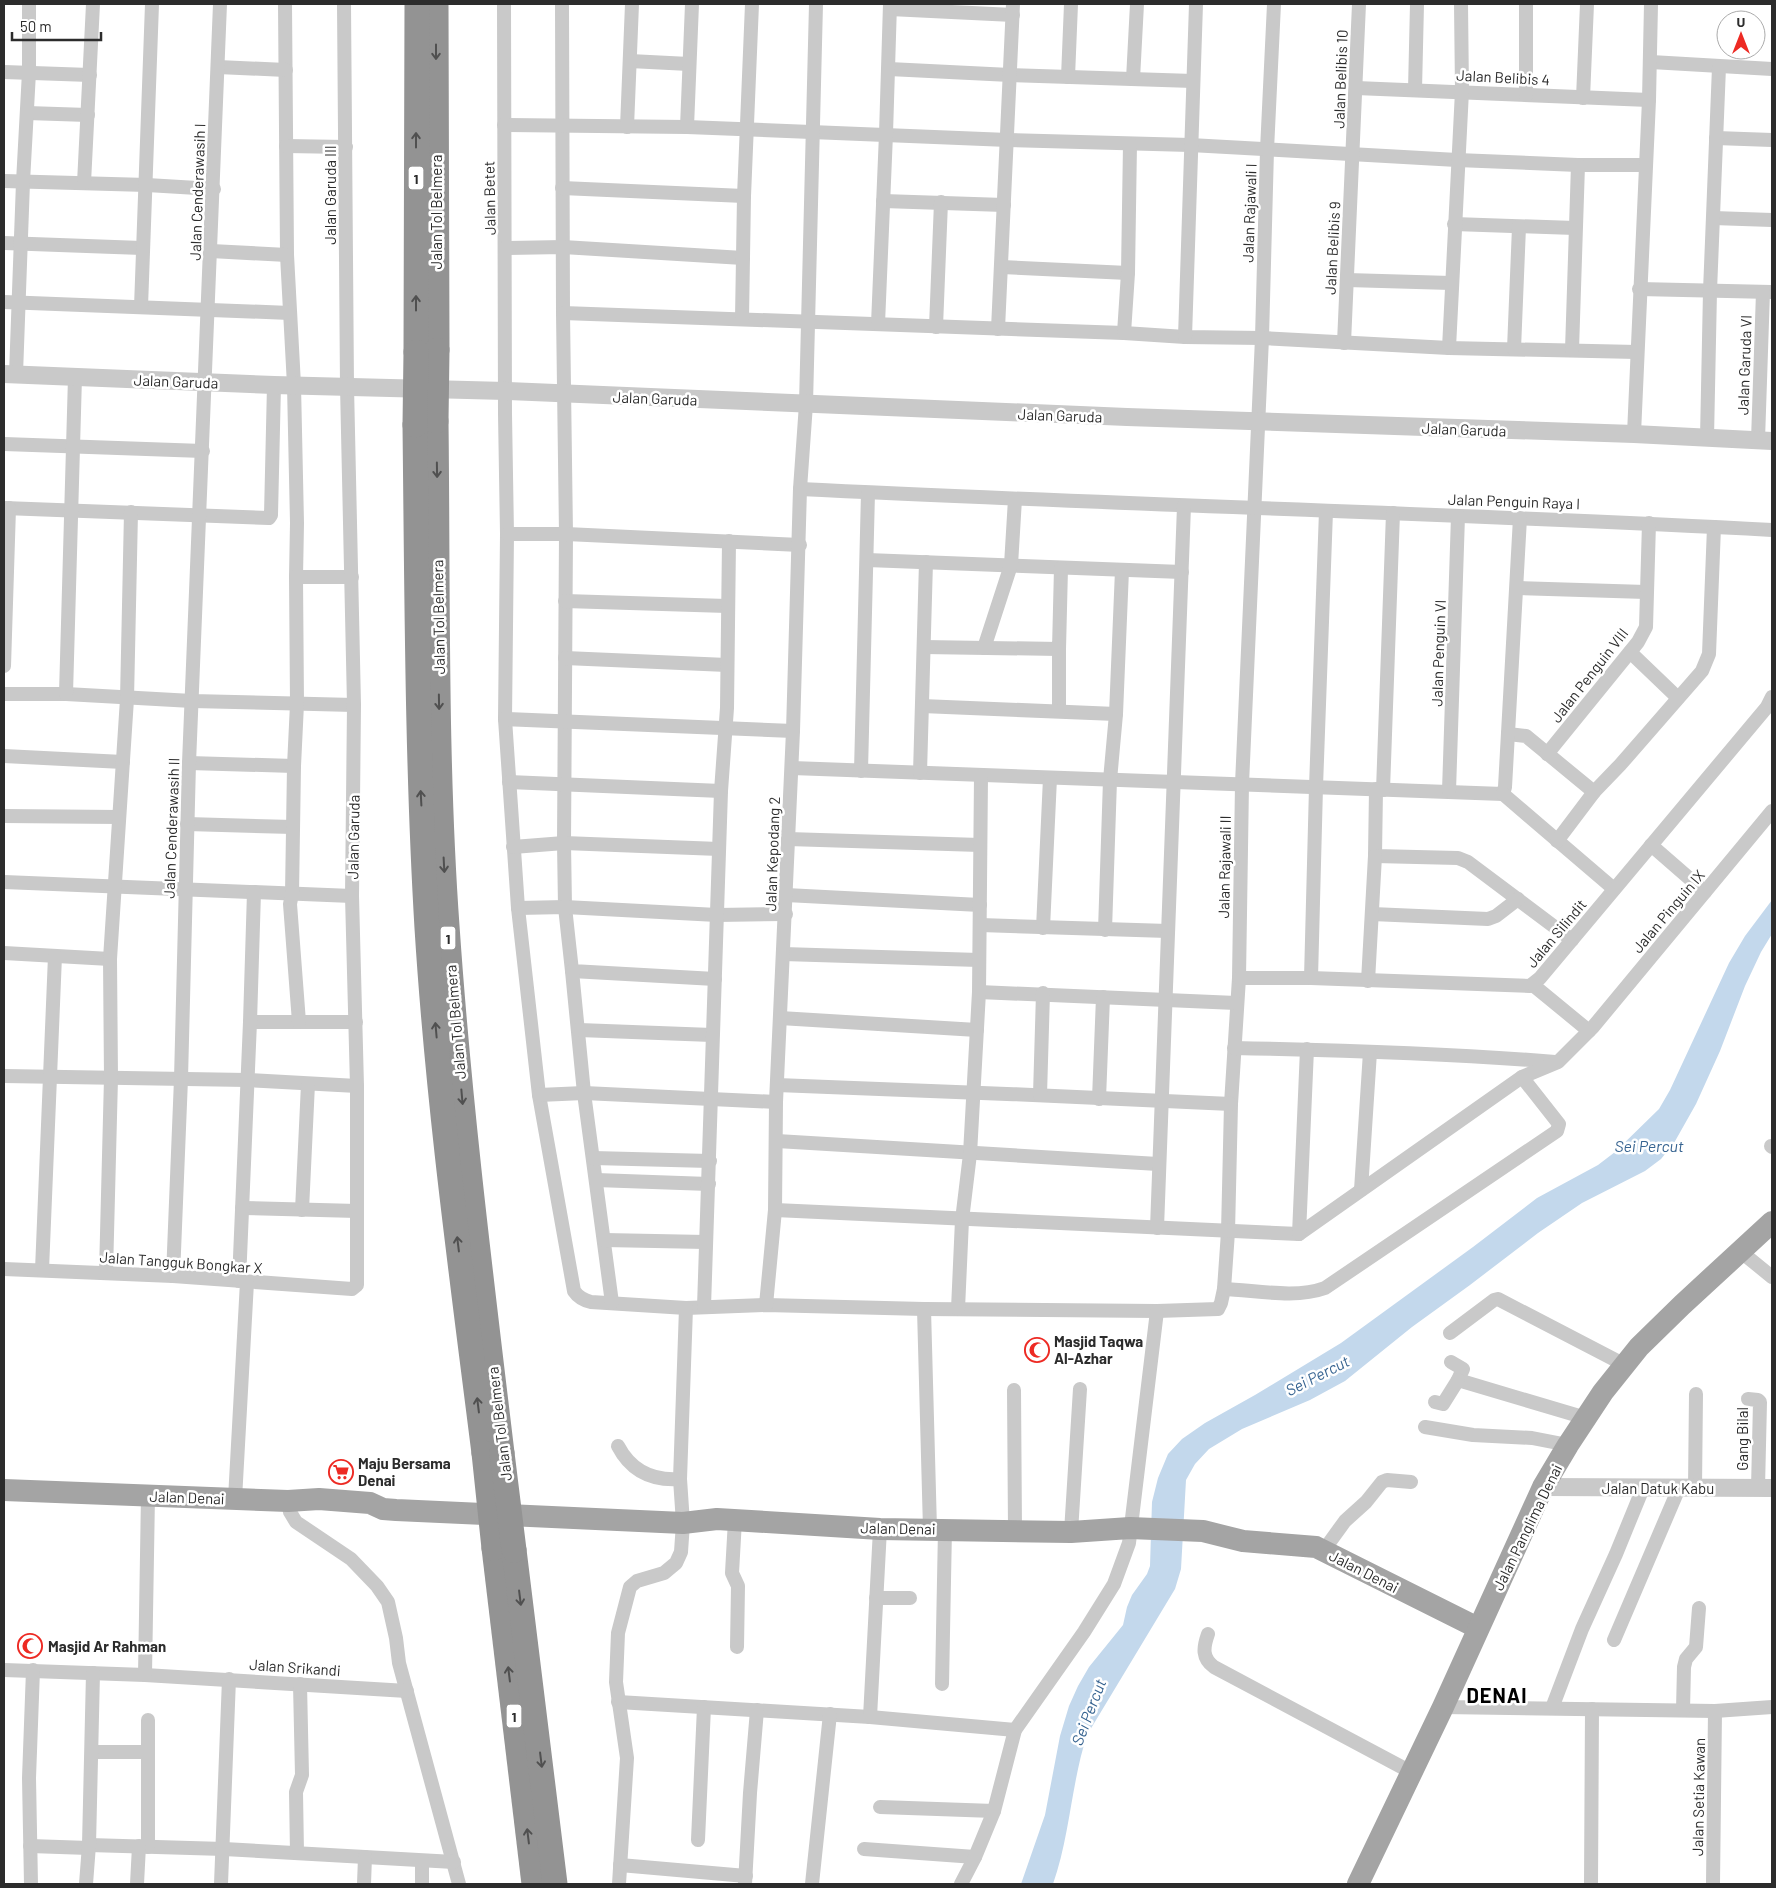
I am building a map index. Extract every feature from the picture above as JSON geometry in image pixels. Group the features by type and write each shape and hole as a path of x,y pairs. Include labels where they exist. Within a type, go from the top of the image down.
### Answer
{"highway":[{"name":"Jalan Tol Belmera","path":"417,4 426,351 419,753 427,929 445,1140 493,1453 504,1549 534,1884"},
{"name":"Jalan Tol Belmera","path":"426,351 436,4"},
{"name":"Jalan Tol Belmera","path":"504,1549 555,1884"}],"main road":[{"name":"Jalan Panglima Denai","path":"1358,1884 1443,1707 1543,1487 1568,1445 1639,1347 1772,1222"},
{"name":"Jalan Denai","path":"4,1490 288,1500 319,1499 370,1503 391,1496 726,1520 880,1528 1075,1531 1308,1545 1324,1550 1478,1628"}],"street":[{"path":"10,374 18,302 30,72 29,4"},
{"path":"84,183 93,4"},
{"path":"141,307 142,248 147,185 152,4"},
{"name":"Jalan Cenderawasih I","path":"206,382 207,310 214,189 220,4"},
{"path":"285,4 287,255 294,385 297,523 297,704 292,894 290,904 299,1022"},
{"name":"Jalan Garuda III","path":"344,4 347,386"},
{"name":"Jalan Betet","path":"504,4 507,534 505,719 518,908 539,1095 574,1291 583,1300 686,1308 766,1305 924,1309 1157,1311 1218,1309"},
{"path":"562,4 566,534 565,906 584,1093 612,1303"},
{"path":"627,127 632,4"},
{"path":"687,127 692,4"},
{"path":"742,319 744,196 752,4"},
{"name":"Jalan Kepodang 2","path":"766,1305 775,1210 776,1102 792,768 800,545 800,489 806,404 816,4"},
{"path":"1068,77 1071,4"},
{"path":"1133,79 1137,4"},
{"path":"1185,337 1196,4"},
{"name":"Jalan Rajawali I","path":"1258,423 1274,4"},
{"name":"Jalan Belibis 10","path":"1353,155 1359,4"},
{"path":"1415,90 1417,4"},
{"path":"1449,348 1457,160 1462,91 1461,4"},
{"path":"1526,4 1526,95"},
{"path":"1583,98 1587,4"},
{"path":"1634,434 1639,289 1649,100 1651,4"},
{"path":"878,324 890,6 1013,10 998,329"},
{"path":"630,61 689,64"},
{"path":"1650,62 1772,69"},
{"path":"218,67 286,70"},
{"path":"1707,438 1710,291 1719,67"},
{"path":"888,69 1010,75 1192,80"},
{"path":"4,72 90,75"},
{"name":"Jalan Belibis 4","path":"1356,88 1649,100"},
{"path":"27,113 88,114"},
{"path":"504,125 687,127 748,131 1190,145 1353,155 1578,165 1646,165"},
{"path":"1716,138 1772,140"},
{"path":"1124,333 1128,273 1130,144"},
{"path":"286,146 346,147"},
{"name":"Jalan Belibis 9","path":"1344,343 1353,155"},
{"path":"1572,350 1578,165"},
{"path":"4,181 214,189"},
{"path":"562,188 744,196"},
{"path":"883,201 1004,205"},
{"path":"936,327 941,202"},
{"path":"1714,218 1772,220"},
{"path":"1454,224 1576,228"},
{"path":"1514,349 1519,227"},
{"path":"4,243 142,248"},
{"path":"505,248 563,247 743,258"},
{"path":"211,251 287,255"},
{"path":"1002,267 1128,273"},
{"path":"1347,280 1451,283"},
{"path":"1639,289 1768,292"},
{"name":"Jalan Garuda VI","path":"1765,440 1768,292"},
{"path":"4,302 290,313"},
{"path":"563,313 1124,333 1185,337 1262,338 1449,348 1637,352"},
{"name":"Jalan Garuda","path":"10,374 274,385 506,391 624,398 1258,423 1634,434 1765,440"},
{"path":"66,694 75,377"},
{"name":"Jalan Cenderawasih II","path":"173,1276 181,1079 187,824 206,382"},
{"path":"4,666 6,508 200,514 266,519 270,517 274,385"},
{"name":"Jalan Garuda","path":"347,386 354,705 352,896 358,1086 356,1287"},
{"name":"Jalan Rajawali II","path":"1218,1309 1222,1304 1224,1289 1228,1232 1231,1104 1239,978 1242,784 1258,423"},
{"path":"4,444 203,451"},
{"name":"Jalan Penguin Raya I","path":"800,489 1254,509 1649,523 1772,530"},
{"path":"861,771 868,492"},
{"path":"984,648 1011,565 1015,499"},
{"path":"1157,1228 1160,1100 1166,1000 1184,506"},
{"path":"1311,978 1326,511"},
{"path":"106,1273 111,1078 110,959 127,699 131,512"},
{"path":"1368,981 1380,789 1393,513"},
{"name":"Jalan Penguin VI","path":"1449,791 1458,516"},
{"path":"1503,794 1505,787 1520,518"},
{"name":"Jalan Penguin VIII","path":"1547,754 1638,642 1646,627 1649,523"},
{"path":"1557,841 1594,792 1702,671 1708,654 1714,527"},
{"path":"507,534 566,534 800,545"},
{"path":"704,1307 721,791 727,708 726,665 729,541"},
{"path":"867,560 1182,572"},
{"path":"920,773 926,562"},
{"path":"1060,711 1061,568"},
{"path":"1105,930 1110,780 1116,714 1122,570"},
{"path":"296,577 352,576"},
{"path":"1516,588 1646,592"},
{"path":"565,601 727,606"},
{"path":"924,647 1059,649"},
{"path":"1630,652 1678,698"},
{"path":"565,658 726,665"},
{"path":"4,694 66,694 127,699 354,705"},
{"name":"Jalan Silindit","path":"1239,978 1311,978 1526,987 1533,985 1770,705"},
{"path":"922,706 1116,714"},
{"path":"505,719 793,731"},
{"path":"1508,734 1526,736 1594,792"},
{"path":"4,756 123,762"},
{"path":"190,763 294,766"},
{"path":"792,768 1503,794 1614,889"},
{"path":"958,1309 962,1220 970,1154 979,992 981,776"},
{"path":"1043,928 1050,778"},
{"path":"509,782 721,791"},
{"name":"Jalan Pinguin IX","path":"1558,1062 1589,1031 1772,811"},
{"path":"4,816 119,817"},
{"path":"187,824 293,827"},
{"path":"788,839 980,845"},
{"path":"513,847 564,843 719,849"},
{"path":"1651,845 1705,892"},
{"path":"1375,856 1458,858 1468,862 1572,940"},
{"path":"4,882 352,896"},
{"path":"235,1498 243,1282 242,1208 254,892"},
{"path":"786,896 980,905"},
{"path":"1372,914 1488,919 1496,916 1518,899"},
{"path":"518,908 565,906 717,915 786,914"},
{"path":"980,926 1168,931"},
{"path":"4,953 110,959"},
{"path":"783,954 979,960"},
{"path":"42,1270 55,956"},
{"path":"572,971 715,979"},
{"path":"1533,985 1582,1028 1589,1031"},
{"path":"979,992 1043,993 1236,1003"},
{"path":"1040,1095 1043,993"},
{"path":"1099,1099 1103,997"},
{"path":"780,1018 977,1030"},
{"path":"250,1022 356,1022"},
{"path":"579,1030 712,1035"},
{"path":"1234,1048 1512,1057 1558,1062"},
{"path":"1299,1234 1307,1049"},
{"path":"1362,1190 1370,1052"},
{"path":"775,1210 1299,1234 1522,1077 1558,1062"},
{"path":"4,1076 247,1080 358,1086"},
{"path":"1224,1289 1300,1293 1313,1292 1325,1288 1557,1131 1559,1124 1522,1077"},
{"path":"302,1210 308,1084"},
{"path":"777,1085 1231,1104"},
{"path":"539,1095 584,1093 776,1102"},
{"path":"777,1141 1158,1164"},
{"path":"593,1158 710,1161"},
{"path":"596,1180 709,1184"},
{"path":"242,1208 358,1211"},
{"path":"604,1240 706,1242"},
{"path":"1740,1251 1772,1277"},
{"name":"Jalan Tangguk Bongkar X","path":"4,1269 173,1276 352,1290 356,1287"},
{"path":"1450,1332 1498,1299 1625,1365"},
{"path":"619,1884 627,1758 616,1682 618,1633 630,1587 637,1580 664,1573 676,1563 681,1552 680,1479 686,1308"},
{"path":"924,1309 938,1529 942,1684"},
{"path":"961,1884 975,1857 994,1811 1015,1730 1084,1632 1114,1584 1135,1536 1157,1311"},
{"path":"1434,1402 1444,1404 1463,1372 1462,1368 1451,1362"},
{"path":"1458,1380 1586,1418"},
{"path":"1075,1531 1080,1389"},
{"path":"1014,1390 1015,1530"},
{"path":"1614,1640 1687,1488 1696,1394"},
{"name":"Gang Bilal","path":"1748,1399 1760,1402 1765,1488"},
{"path":"1425,1427 1473,1435 1532,1438 1568,1445"},
{"path":"618,1446 623,1457 640,1472 666,1480 680,1479"},
{"path":"1324,1550 1345,1521 1366,1502 1382,1482 1387,1480 1411,1482"},
{"name":"Jalan Datuk Kabu","path":"1543,1487 1765,1488"},
{"path":"1552,1708 1582,1628 1616,1554 1643,1488"},
{"path":"145,1675 148,1495"},
{"path":"288,1500 290,1512 296,1522 351,1559 372,1580 388,1602 399,1662 454,1862 458,1884"},
{"path":"726,1520 732,1573 738,1586 737,1647"},
{"path":"870,1717 880,1528"},
{"path":"876,1598 910,1598"},
{"path":"1684,1710 1684,1667 1686,1659 1696,1647 1699,1608"},
{"path":"1208,1634 1204,1646 1204,1655 1214,1667 1412,1772"},
{"name":"Jalan Srikandi","path":"4,1670 229,1679 407,1691"},
{"path":"31,1884 29,1778 33,1670"},
{"path":"86,1884 89,1847 93,1673"},
{"path":"221,1884 224,1849 229,1679"},
{"path":"297,1853 296,1792 302,1775 300,1684"},
{"path":"618,1702 830,1714 1015,1730"},
{"path":"698,1840 704,1707"},
{"path":"1443,1707 1684,1710 1772,1708"},
{"path":"1591,1884 1592,1709"},
{"path":"620,1865 712,1879 746,1880 750,1793 757,1710"},
{"name":"Jalan Setia Kawan","path":"1713,1884 1716,1710"},
{"path":"812,1884 830,1714"},
{"path":"137,1884 144,1846 148,1720"},
{"path":"92,1752 148,1752"},
{"path":"880,1807 994,1811"},
{"path":"30,1846 144,1846 224,1849 454,1862"},
{"path":"864,1850 975,1857"},
{"path":"364,1884 365,1857"},
{"path":"422,1861 422,1884"}],"water":[{"name":"Sei Percut","path":"1772,900 1772,934 1745,986 1720,1051 1696,1104 1674,1143 1661,1159 1645,1171 1582,1203 1538,1233 1412,1327 1345,1381 1310,1400 1242,1429 1209,1449 1195,1464 1186,1480 1181,1569 1175,1589 1087,1735 1077,1772 1059,1866 1053,1884 1021,1884 1045,1815 1060,1736 1069,1706 1089,1667 1123,1625 1132,1595 1147,1574 1150,1566 1152,1502 1158,1478 1168,1454 1182,1439 1205,1423 1341,1343 1537,1198 1598,1165 1615,1152 1659,1109 1670,1090 1729,963 1745,936"}],"place":[{"name":"Masjid Taqwa Al-Azhar","path":"1037,1350"},
{"name":"Maju Bersama Denai","path":"341,1472"},
{"name":"Masjid Ar Rahman","path":"30,1646"}],"district":[{"name":"DENAI","path":"1497,1695"}]}
